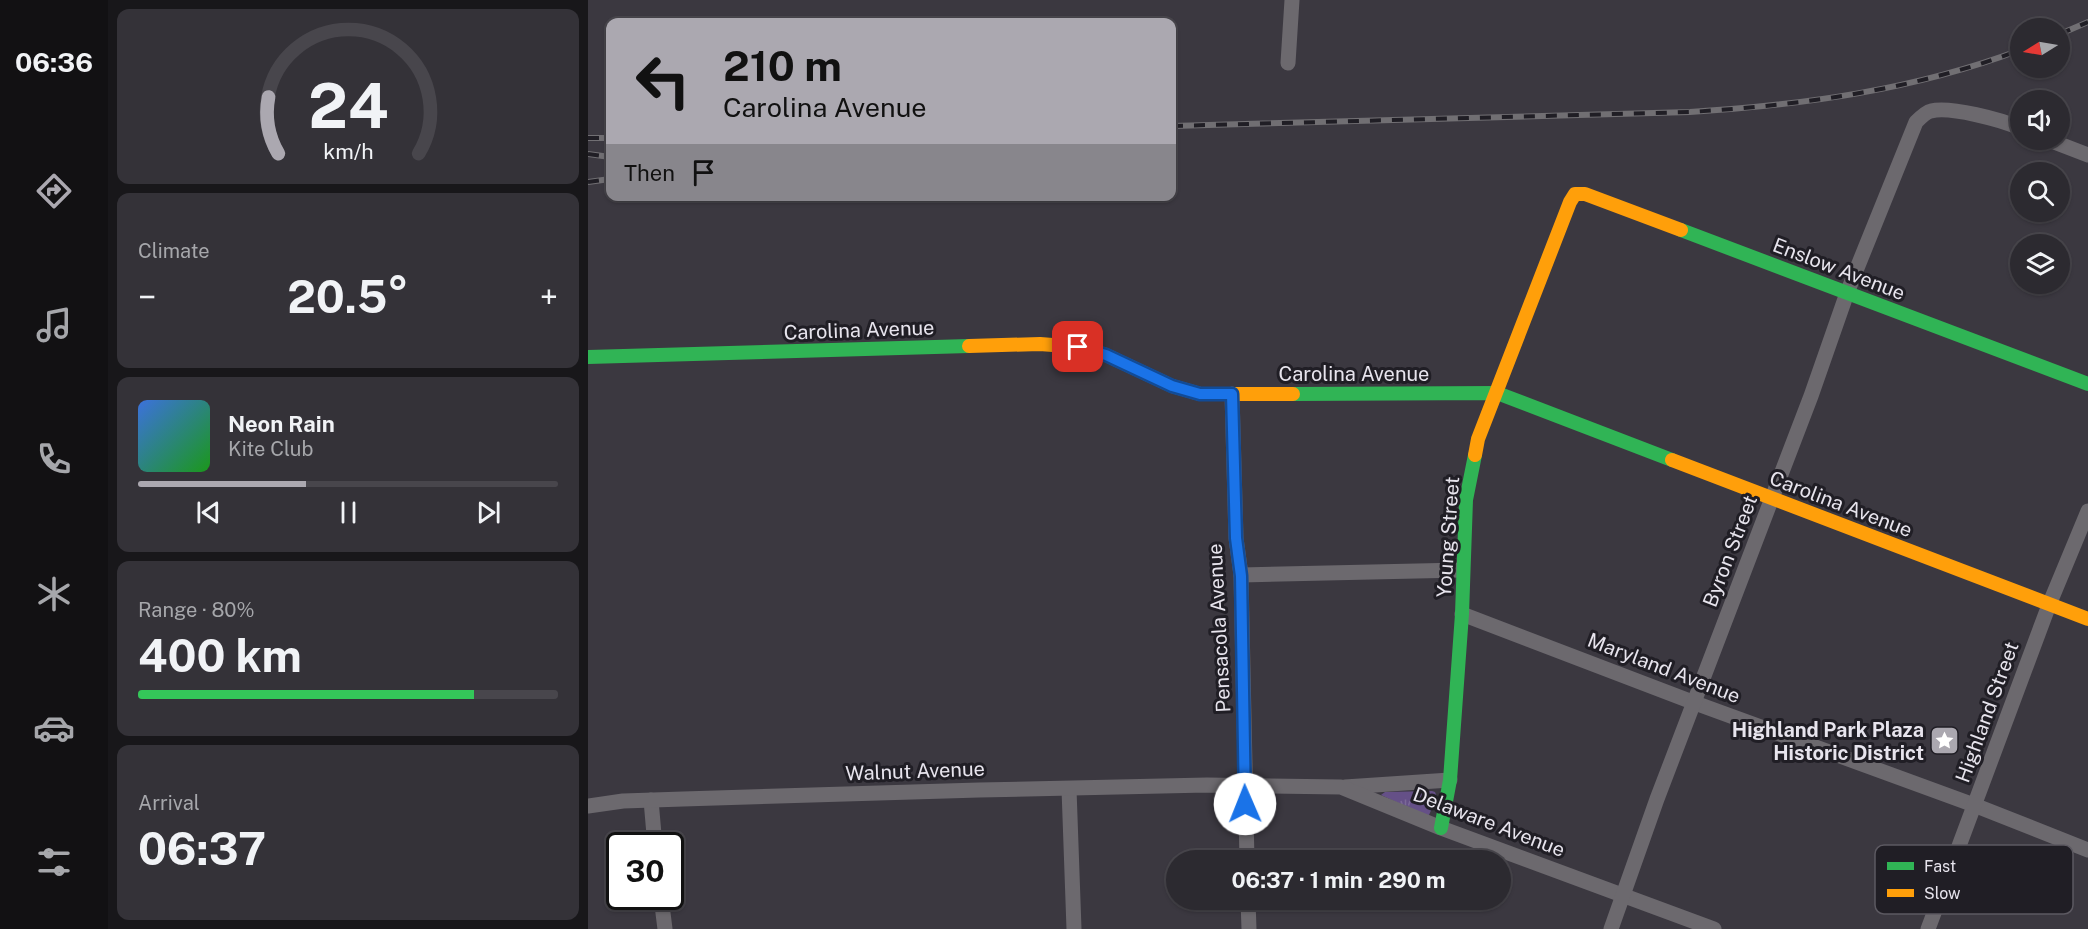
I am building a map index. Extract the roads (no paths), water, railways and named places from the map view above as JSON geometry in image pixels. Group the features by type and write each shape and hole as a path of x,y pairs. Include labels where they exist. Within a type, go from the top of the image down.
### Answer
{"street":[{"path":"1288,63 1292,0"},
{"name":"Byron Street","path":"1611,929 1657,799 1773,498 1847,293 1916,122 1929,111 1949,110 2010,123"},
{"path":"2070,148 2088,155"},
{"name":"Enslow Avenue","path":"1575,194 1585,194 2088,384"},
{"name":"Young Street","path":"1441,828 1450,780 1462,614 1466,500 1478,439 1575,194"},
{"name":"Carolina Avenue","path":"588,357 1040,344 1078,347 1106,355 1172,386 1200,394 1497,393 2088,620"},
{"name":"Pensacola Avenue","path":"1232,394 1236,538 1241,576 1247,850"},
{"name":"Highland Street","path":"1959,845 2049,605 2088,511"},
{"path":"1241,576 1462,570"},
{"name":"Maryland Avenue","path":"1462,614 1695,703 1974,805 2088,850"},
{"path":"1341,787 1450,780"},
{"name":"Delaware Avenue","path":"1244,785 1341,787 1441,828 1714,929"},
{"name":"Walnut Avenue","path":"588,806 651,800 967,790 1244,785"},
{"path":"1069,789 1074,929"},
{"path":"651,800 654,832"},
{"path":"663,910 665,929"},
{"path":"1248,910 1249,929"},
{"name":"Highland Street","path":"1928,929 1934,914"}],"railway":[{"path":"2070,30 2088,22"},
{"path":"1176,126 1732,109 1816,100 1899,85 1940,76 2010,54"},
{"path":"588,138 606,138"},
{"path":"588,154 606,156"},
{"path":"588,182 606,180"}],"place":[{"name":"Highland Park Plaza Historic District","path":"1945,741"}]}
